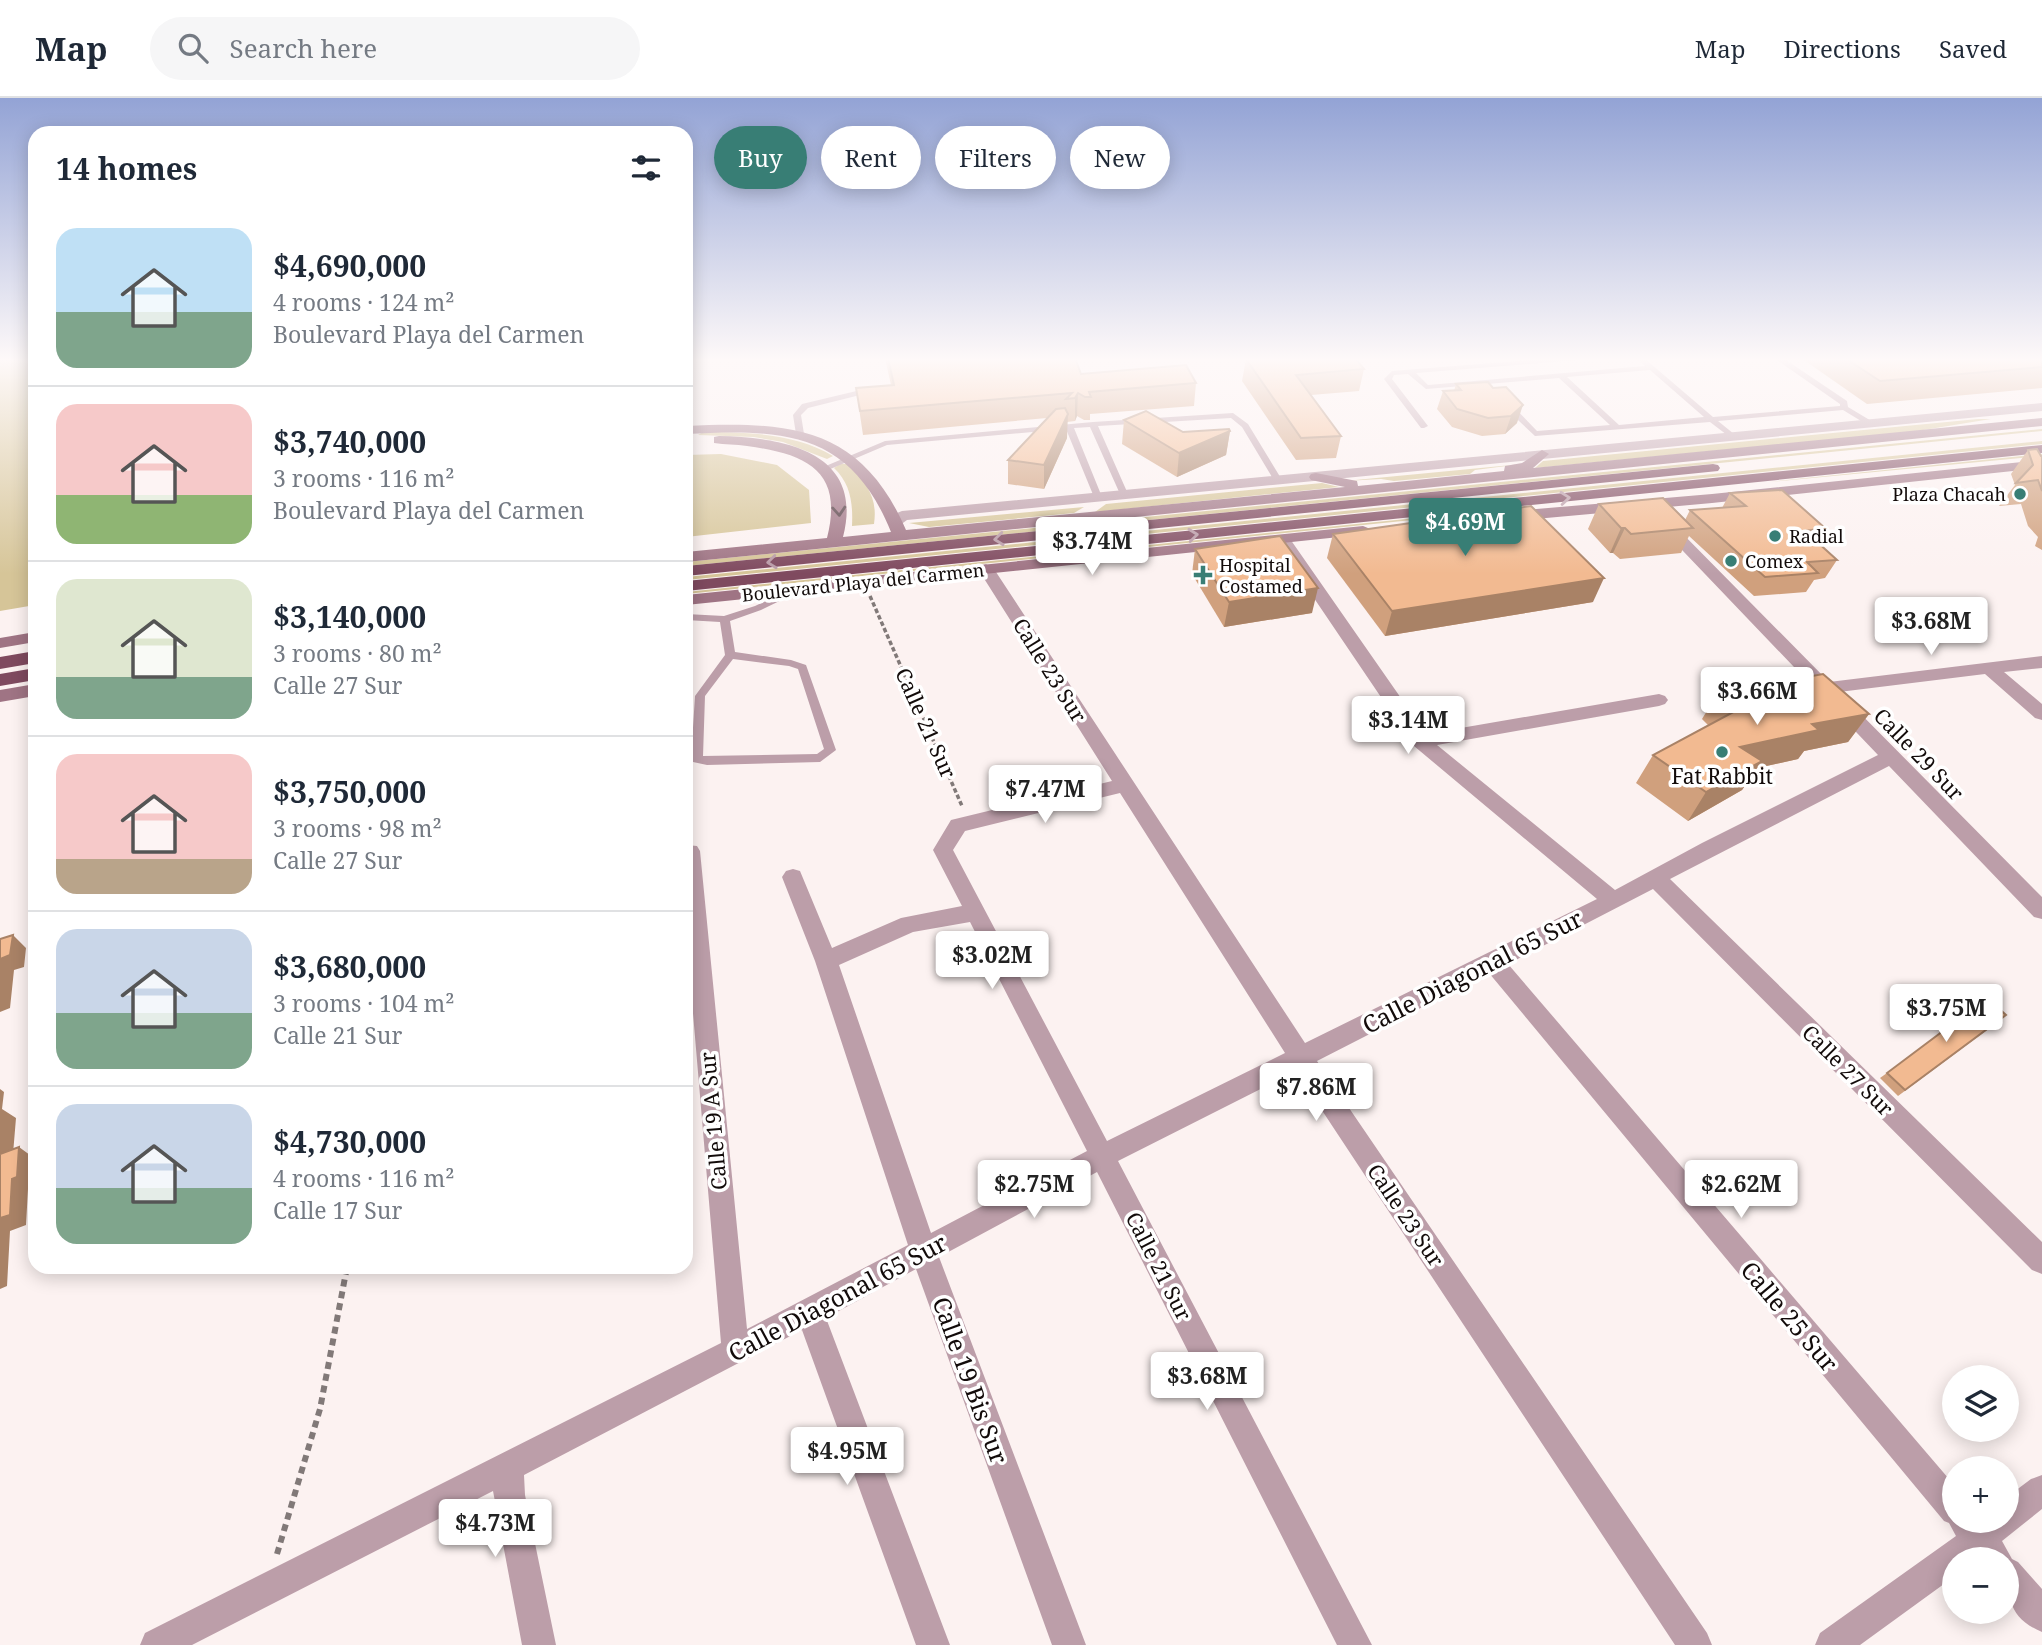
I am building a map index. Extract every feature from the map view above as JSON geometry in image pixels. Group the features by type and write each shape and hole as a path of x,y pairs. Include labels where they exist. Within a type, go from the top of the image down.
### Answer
{"highway":[{"path":"693,570 2042,436"},
{"path":"693,585 1504,503 1667,490 2042,449"},
{"path":"1667,490 1703,492 1824,481 1856,482"},
{"path":"0,663 28,658"},
{"path":"0,680 28,675"}],"main road":[{"path":"782,430 800,434 849,457 872,477 898,528"},
{"path":"693,556 834,541 898,528 1076,518 1968,430"},
{"path":"693,441 724,439 769,444 787,449 825,468 836,489 840,509 840,528 834,541"},
{"path":"1467,481 1480,472 1526,467 1542,454"},
{"name":"Boulevard Playa del Carmen","path":"693,599 1495,517 1648,507 1856,482 2042,464"},
{"path":"1316,477 1344,484 1376,482 1399,487"},
{"path":"1076,518 1098,503 1098,497"},
{"path":"0,643 28,638"},
{"path":"0,696 28,691"}],"street":[{"path":"898,528 902,516 1788,430"},
{"name":"Calle 29 Sur","path":"1648,507 2042,911"},
{"path":"1282,539 1421,741 1613,901"},
{"name":"Calle 23 Sur","path":"986,569 1123,786 1301,1058 1695,1645"},
{"path":"1824,688 2042,662"},
{"path":"1991,670 2042,715"},
{"path":"1421,741 1659,700"},
{"name":"Calle Diagonal 65 Sur","path":"157,1645 736,1349 1103,1156 1613,901 1890,757"},
{"path":"958,825 1123,786"},
{"name":"Calle 21 Sur","path":"958,825 943,850 953,873 976,912 1355,1645"},
{"name":"Calle 19 Bis Sur","path":"793,877 826,961 923,1251 1069,1645"},
{"name":"Calle 27 Sur","path":"1656,878 2042,1261"},
{"name":"Calle 19 A Sur","path":"693,885 730,1308 736,1349"},
{"path":"826,961 908,924 976,912"},
{"name":"Calle 25 Sur","path":"1491,960 1942,1495"},
{"path":"809,1311 933,1645"},
{"path":"508,1466 509,1495 540,1645"},
{"path":"2019,1508 2042,1490"},
{"path":"1832,1645 1985,1535"},
{"path":"2019,1587 2042,1615"}],"lane":[{"path":"825,468 885,443 1024,430"},
{"path":"1071,430 1098,497"},
{"path":"1096,430 1124,494"},
{"path":"1248,430 1278,480"},
{"path":"1531,430 1535,434 1588,430"},
{"path":"1723,430 1731,436"},
{"path":"693,617 725,619 758,608 797,589"},
{"path":"725,619 730,655 700,696 697,759 820,758 830,750 802,667 791,663 730,655"}],"path":[{"name":"Calle 21 Sur","path":"864,582 964,811 958,825"},
{"path":"267,1589 320,1409 345,1274"}],"shaded area":[{"path":"0,430 28,430 28,606 0,611"},
{"path":"1862,430 1922,430 1535,468 1543,461"},
{"path":"2030,430 2042,430 693,565 693,561"},
{"path":"703,432 787,438 833,456 827,459 783,442 754,437 698,435"},
{"path":"2042,441 2042,444 693,579 693,576"},
{"path":"721,454 777,465 809,490 811,523 693,536 693,455"},
{"path":"2042,456 1770,482 1787,480"},
{"path":"840,464 849,464 869,491 874,506 874,524 852,526 850,495 840,474 834,468"},
{"path":"1522,464 1475,470 1470,474 1394,481 1345,481"},
{"path":"1322,483 1339,487 1095,512 1106,504"},
{"path":"1084,507 1074,513 929,527 909,523"},
{"path":"1495,510 1501,511 693,593"}],"building":[{"path":"1036,430 1060,430 1044,465 1008,460"},
{"path":"1141,430 1230,431 1179,453"},
{"path":"1296,430 1337,430 1341,436 1301,438"},
{"path":"2037,449 2042,456 2042,491 2038,480 2016,483 2033,465 2028,450"},
{"path":"1782,490 1825,528 1805,531 1837,560 1807,562 1818,573 1765,577 1690,510 1746,506 1730,493"},
{"path":"1663,498 1693,528 1631,534 1621,528 1599,504"},
{"path":"1531,506 1604,578 1392,611 1333,534"},
{"path":"1280,536 1318,588 1229,602 1195,549"},
{"path":"1823,674 1869,714 1812,724 1819,730 1740,747 1762,761 1706,792 1653,755 1739,709 1719,691 1752,682 1756,685 1769,684"},
{"path":"13,935 10,955 0,959 0,939"},
{"path":"1987,998 2006,1015 1905,1090 1887,1073"},
{"path":"19,1147 17,1177 12,1179 10,1215 0,1218 0,1154"}],"place":[{"name":"Plaza Chacah","path":"2020,494"},
{"name":"Radial","path":"1775,536"},
{"name":"Comex","path":"1731,561"},
{"name":"Hospital Costamed","path":"1203,575"},
{"name":"Fat Rabbit","path":"1722,752"}]}
